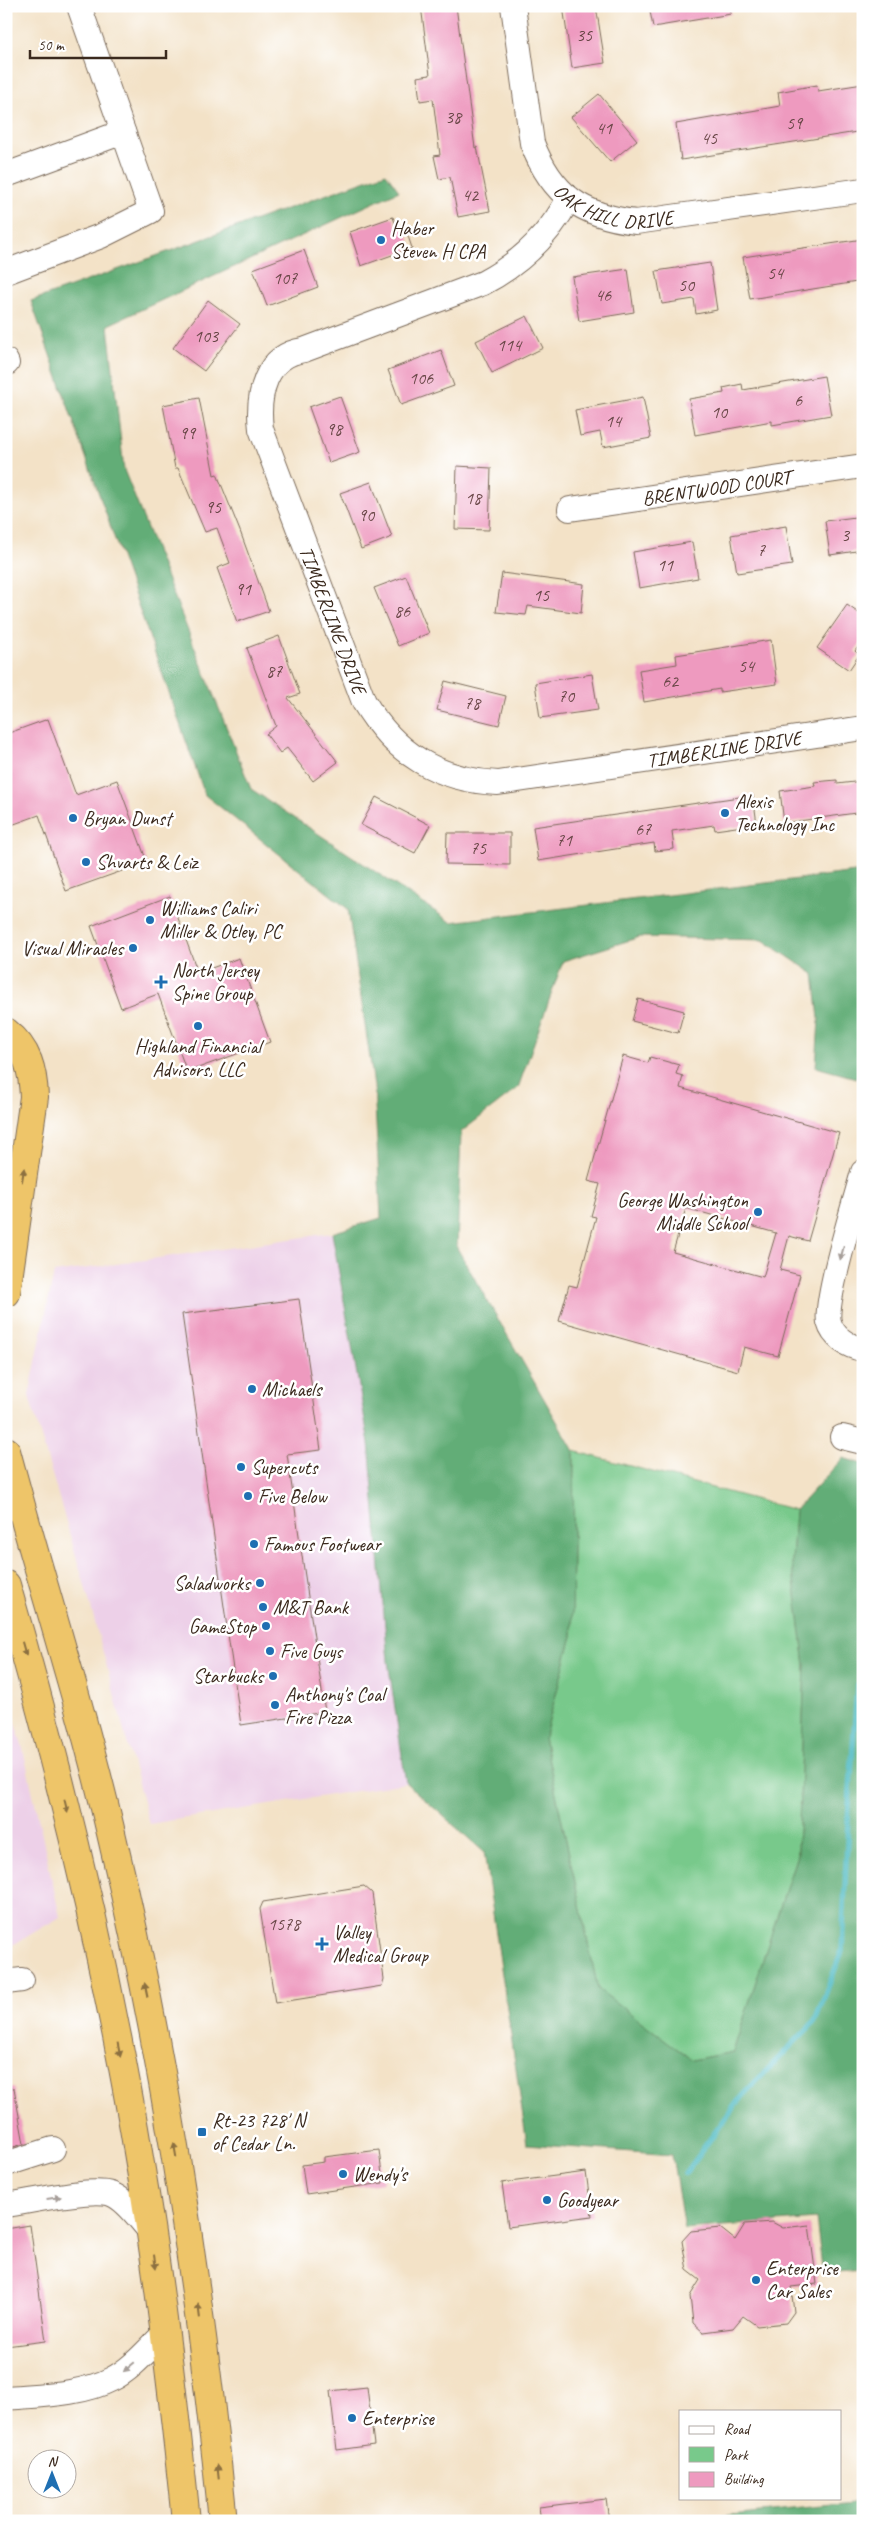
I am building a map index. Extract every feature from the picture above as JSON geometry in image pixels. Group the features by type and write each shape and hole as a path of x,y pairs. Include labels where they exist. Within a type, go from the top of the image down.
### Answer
{"highway":[{"path":"6,1032 17,1042 30,1065 34,1097 6,1293"},
{"path":"6,1451 95,1768 154,2028 177,2157 197,2293 223,2521"},
{"path":"6,1585 48,1736 86,1893 129,2100 164,2334 186,2521"}],"street":[{"path":"6,272 101,236 151,212 79,6"},
{"name":"OAK HILL DRIVE","path":"513,6 532,143 540,163 550,181 569,198 598,215 636,222 863,190"},
{"path":"6,175 123,132"},
{"name":"TIMBERLINE DRIVE","path":"569,198 547,232 528,254 506,270 483,283 304,350 295,351 282,357 266,377 260,394 258,411 261,429 364,702 388,734 408,753 432,768 473,781 498,783 863,728"},
{"name":"BRENTWOOD COURT","path":"570,509 863,466"},
{"path":"863,1172 830,1298 829,1322 839,1338 854,1348 863,1349"},
{"path":"6,2164 53,2149"},
{"path":"6,2205 80,2194 110,2194 122,2200 150,2231"},
{"path":"6,2398 86,2389 112,2379 126,2370 164,2334"}],"shaded area":[{"path":"332,1233 369,1443 388,1661 406,1783 149,1824 89,1600 29,1396 54,1273"},
{"path":"6,1691 23,1749 60,1917 6,1949"}],"green space":[{"path":"386,173 399,191 108,325 124,470 251,789 451,922 863,871 863,1068 856,1078 816,1067 819,1019 814,974 763,940 640,937 563,961 518,1088 461,1132 457,1248 574,1451 572,1636 544,1738 598,1989 692,2060 733,2052 798,1852 805,1665 792,1563 795,1510 843,1458 863,1464 863,2271 823,2274 816,2219 684,2229 672,2155 527,2144 484,1852 406,1783 388,1661 369,1443 332,1233 381,1218 374,1086 348,909 205,795 31,301"},
{"path":"574,1451 795,1510 792,1563 805,1665 798,1852 733,2052 692,2060 598,1990 544,1738 572,1636"},
{"path":"863,2502 863,2521 680,2521 680,2520"}],"building":[{"path":"421,6 456,6 475,148 477,147 490,211 458,217 450,177 439,179 434,156 440,155 433,99 420,101 417,77 430,75"},
{"path":"563,6 596,6 605,63 572,68"},
{"path":"649,6 730,6 731,14 653,27"},
{"path":"863,84 863,131 681,160 676,124 780,106 778,92 817,85 818,91"},
{"path":"599,94 637,140 610,162 571,117"},
{"name":"Haber Steven H CPA","path":"393,217 397,229 405,227 412,248 361,266 350,232"},
{"path":"863,239 863,281 750,299 743,257"},
{"path":"304,250 318,287 267,306 253,269"},
{"path":"710,263 717,310 696,314 694,299 662,304 656,271"},
{"path":"628,269 634,312 579,321 572,277"},
{"path":"208,300 240,324 204,371 173,348"},
{"path":"527,316 543,348 492,373 476,341"},
{"path":"441,350 454,386 401,405 388,370"},
{"path":"824,376 831,415 772,425 772,421 695,435 689,399 724,393 723,388 742,384 743,390"},
{"path":"340,396 360,452 329,463 309,407"},
{"path":"643,397 651,438 603,447 600,432 580,436 575,410"},
{"path":"199,398 214,475 217,474 269,611 237,622 217,568 230,563 217,528 205,532 178,468 175,468 163,405"},
{"path":"457,466 491,468 489,530 455,529"},
{"path":"371,482 392,537 361,549 340,493"},
{"path":"863,516 863,550 830,555 825,521"},
{"path":"786,526 792,565 737,573 731,535"},
{"path":"692,542 698,578 639,588 633,552"},
{"path":"502,573 584,584 581,613 528,606 526,615 496,612"},
{"path":"406,576 429,633 398,646 374,588"},
{"path":"847,605 863,616 863,640 855,651 859,655 849,670 817,648"},
{"path":"279,636 300,694 288,698 338,762 313,781 287,748 280,753 266,734 276,726 247,648"},
{"path":"771,640 777,684 720,692 720,689 644,702 639,670 677,664 676,655"},
{"path":"592,674 598,710 540,718 535,683"},
{"path":"445,681 506,696 499,725 437,710"},
{"path":"48,719 76,795 117,780 147,862 66,891 39,815 6,827 6,734"},
{"path":"837,780 837,784 863,781 863,812 784,823 780,791 815,786 814,782"},
{"path":"753,795 757,824 715,830 714,825 672,831 674,849 655,851 654,843 538,861 533,827"},
{"path":"376,797 430,825 415,853 361,825"},
{"path":"447,833 510,833 510,865 446,864"},
{"path":"170,896 198,973 239,958 270,1042 187,1072 158,994 121,1008 91,926"},
{"path":"638,999 684,1011 678,1033 632,1021"},
{"name":"George Washington Middle School","path":"623,1056 648,1063 650,1057 679,1065 676,1074 683,1076 680,1088 839,1133 808,1241 789,1236 780,1270 800,1275 778,1356 744,1347 738,1371 559,1321 569,1285 577,1287 596,1217 591,1216 600,1184 588,1181","holes":["686,1208 776,1233 763,1277 673,1252"]},
{"path":"299,1299 321,1450 287,1454 325,1712 241,1725 182,1314"},
{"name":"Valley Medical Group","path":"364,1886 372,1893 384,1979 382,1986 275,2003 260,1909 263,1902"},
{"path":"14,2088 24,2144 6,2149 6,2089"},
{"name":"Wendy's","path":"379,2150 383,2183 306,2194 302,2165 324,2162 324,2157"},
{"name":"Goodyear","path":"586,2172 592,2216 508,2227 502,2183"},
{"name":"Enterprise Car Sales","path":"772,2222 783,2228 809,2225 817,2284 791,2287 794,2312 786,2323 757,2326 743,2316 733,2328 703,2332 693,2323 690,2296 700,2280 687,2270 682,2241 691,2231 720,2228 735,2240 745,2224"},
{"path":"30,2225 46,2341 6,2346 6,2229"},
{"name":"Enterprise","path":"367,2387 374,2445 337,2450 330,2391"},
{"path":"606,2499 609,2521 541,2521 539,2507"}],"waterway":[{"path":"685,2173 742,2096 815,2021 842,1951 857,1687 863,1677"}],"place":[{"name":"Haber Steven H CPA","path":"381,240"},
{"name":"Alexis Technology Inc","path":"725,813"},
{"name":"Bryan Dunst","path":"73,818"},
{"name":"Shvarts & Leiz","path":"86,862"},
{"name":"Williams Caliri Miller & Otley, PC","path":"150,920"},
{"name":"Visual Miracles","path":"133,948"},
{"name":"North Jersey Spine Group","path":"161,982"},
{"name":"Highland Financial Advisors, LLC","path":"198,1026"},
{"name":"George Washington Middle School","path":"758,1212"},
{"name":"Michaels","path":"252,1389"},
{"name":"Supercuts","path":"241,1467"},
{"name":"Five Below","path":"248,1496"},
{"name":"Famous Footwear","path":"254,1544"},
{"name":"Saladworks","path":"260,1583"},
{"name":"M&T Bank","path":"263,1607"},
{"name":"GameStop","path":"266,1626"},
{"name":"Five Guys","path":"270,1651"},
{"name":"Starbucks","path":"273,1676"},
{"name":"Anthony's Coal Fire Pizza","path":"275,1705"},
{"name":"Valley Medical Group","path":"322,1944"},
{"name":"Rt-23 728' N of Cedar Ln.","path":"202,2132"},
{"name":"Wendy's","path":"343,2174"},
{"name":"Goodyear","path":"547,2200"},
{"name":"Enterprise Car Sales","path":"756,2280"},
{"name":"Enterprise","path":"352,2418"}]}
